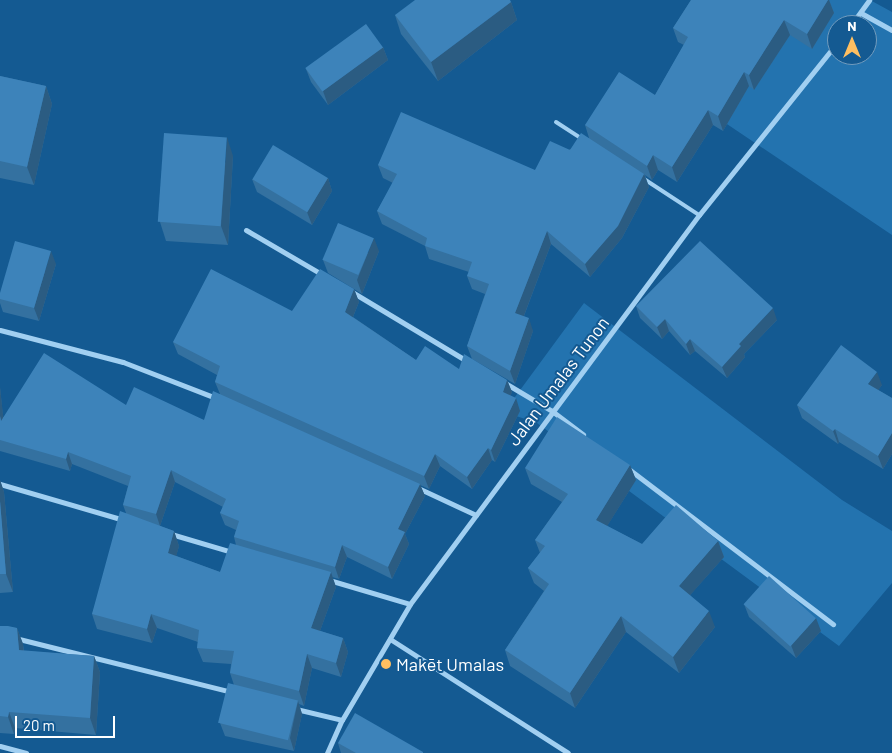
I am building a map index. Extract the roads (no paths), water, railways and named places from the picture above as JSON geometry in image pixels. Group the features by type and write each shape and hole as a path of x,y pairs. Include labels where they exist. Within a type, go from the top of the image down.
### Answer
{"street":[{"path":"869,0 861,13 892,30"},
{"name":"Jalan Umalas Tunon","path":"327,753 342,720 410,604 699,215 827,55"},
{"path":"246,230 331,280"},
{"path":"348,290 476,366"},
{"path":"0,330 123,362 226,402"},
{"path":"501,381 552,411 591,441"},
{"path":"622,464 833,624"},
{"path":"0,484 134,523"},
{"path":"414,486 476,515"},
{"path":"162,531 238,554"},
{"path":"324,579 410,604"},
{"path":"10,637 238,693"},
{"path":"390,639 568,753"},
{"path":"285,706 342,720"},
{"path":"0,746 26,753"}],"lane":[{"path":"556,122 588,142"},
{"path":"636,173 699,215"}],"place":[{"name":"Makēt Umalas","path":"386,664"}]}
